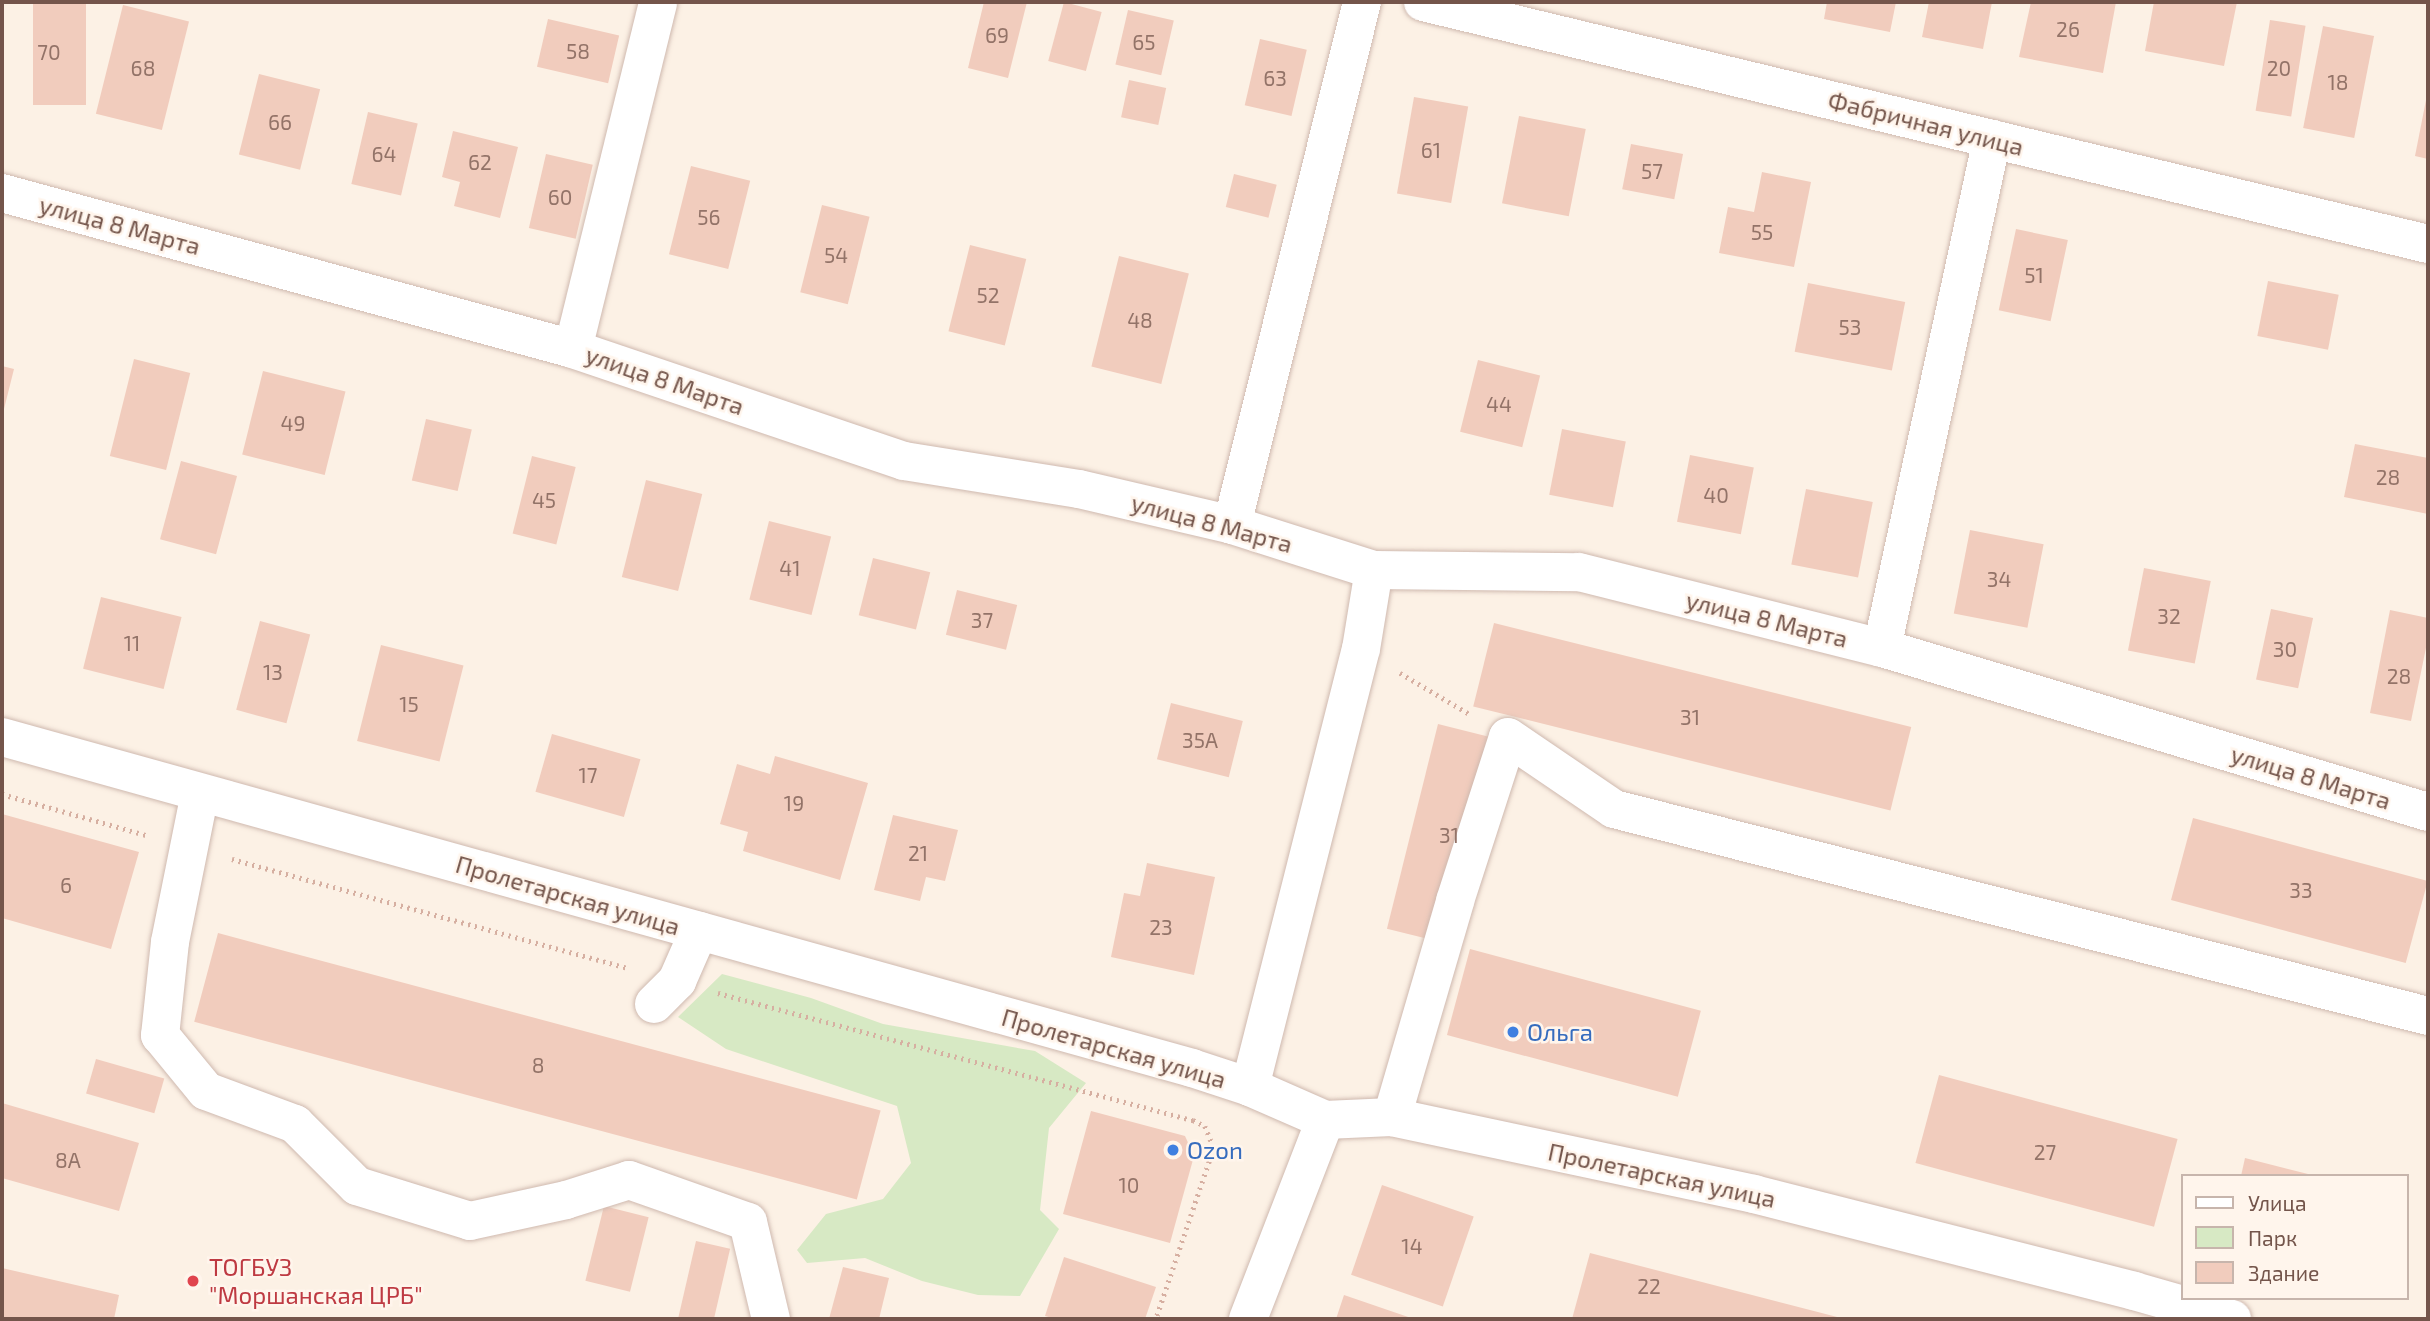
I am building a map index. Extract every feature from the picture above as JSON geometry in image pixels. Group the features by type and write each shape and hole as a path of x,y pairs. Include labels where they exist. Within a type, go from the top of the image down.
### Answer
{"street":[{"path":"573,349 658,2"},
{"path":"1232,525 1362,2"},
{"name":"Фабричная улица","path":"1423,2 2428,244"},
{"path":"1882,648 1992,139"},
{"name":"улица 8 Марта","path":"2,193 573,349 904,461 1079,489 1232,525 1374,570 1579,572 1882,648 2428,812"},
{"path":"1250,1087 1361,649 1374,570"},
{"name":"Пролетарская улица","path":"2,737 1250,1087 1325,1121 1392,1117 1754,1194 2130,1305 2232,1319"},
{"path":"1392,1117 1455,901 1508,737 1614,808 2428,1016"},
{"path":"200,793 170,942 160,1035 206,1091 295,1124 357,1186 470,1221 566,1200 629,1180 748,1222 771,1319"},
{"path":"665,993 699,931"},
{"path":"1248,1319 1325,1121"}],"path":[{"path":"1361,649 1508,737"},
{"path":"2,794 665,993 1193,1120 1205,1126 1214,1148 1156,1319"}],"green space":[{"path":"722,974 811,998 883,1024 1035,1051 1086,1083 1049,1128 1040,1210 1059,1229 1020,1296 978,1295 922,1281 865,1258 807,1263 797,1250 826,1214 883,1199 911,1163 897,1106 726,1049 678,1017"}],"building":[{"path":"33,2 86,2 86,105 33,105"},
{"path":"984,2 1027,2 1008,78 968,68"},
{"path":"1064,2 1102,12 1086,71 1048,61"},
{"path":"1827,2 1896,2 1890,32 1824,19"},
{"path":"1929,2 1992,2 1983,49 1922,37"},
{"path":"2031,2 2116,2 2103,73 2019,57"},
{"path":"2154,2 2237,2 2224,66 2145,51"},
{"path":"123,5 189,21 162,130 96,114"},
{"path":"1128,10 1174,21 1161,75 1115,65"},
{"path":"548,19 619,35 608,83 537,67"},
{"path":"2270,20 2306,26 2291,116 2256,111"},
{"path":"2323,26 2374,36 2354,138 2303,128"},
{"path":"1260,39 1307,50 1291,116 1245,105"},
{"path":"259,74 320,89 300,170 239,155"},
{"path":"1129,80 1166,88 1158,125 1121,117"},
{"path":"2428,95 2428,159 2415,156"},
{"path":"1414,97 1468,107 1451,203 1397,194"},
{"path":"368,112 418,123 401,196 351,184"},
{"path":"1519,116 1586,129 1569,216 1502,203"},
{"path":"453,131 518,147 500,218 454,206 460,182 442,177"},
{"path":"1631,144 1683,154 1674,199 1622,189"},
{"path":"546,154 593,165 576,239 529,228"},
{"path":"691,166 750,181 728,269 669,254"},
{"path":"1762,172 1811,182 1794,267 1719,253 1728,207 1754,212"},
{"path":"1234,174 1277,185 1268,218 1226,207"},
{"path":"822,205 870,217 848,304 800,292"},
{"path":"2016,229 2068,240 2051,321 1999,310"},
{"path":"970,245 1026,259 1005,345 948,331"},
{"path":"1119,256 1189,273 1161,384 1091,367"},
{"path":"2268,281 2339,295 2328,350 2257,336"},
{"path":"1808,283 1905,302 1892,371 1795,352"},
{"path":"134,359 190,373 166,470 110,456"},
{"path":"1478,360 1540,375 1522,447 1460,432"},
{"path":"2,366 14,369 3,413 2,413"},
{"path":"263,371 345,392 325,475 242,454"},
{"path":"426,419 472,430 458,491 412,480"},
{"path":"1562,429 1626,441 1613,507 1549,495"},
{"path":"2355,444 2428,458 2428,514 2344,497"},
{"path":"1690,455 1754,467 1741,534 1677,522"},
{"path":"532,456 576,467 556,545 513,534"},
{"path":"181,461 237,476 216,554 160,539"},
{"path":"646,480 702,494 678,591 622,577"},
{"path":"1806,489 1873,502 1858,578 1791,565"},
{"path":"769,521 831,536 812,615 749,600"},
{"path":"1970,530 2044,544 2027,628 1954,613"},
{"path":"873,558 930,572 916,630 859,615"},
{"path":"2144,568 2211,581 2195,663 2128,650"},
{"path":"957,590 1017,605 1006,650 946,635"},
{"path":"101,597 182,617 164,689 83,669"},
{"path":"2271,609 2313,618 2298,688 2256,679"},
{"path":"2390,610 2428,618 2428,638 2411,721 2370,713"},
{"path":"260,621 310,634 286,723 236,710"},
{"path":"1494,623 1911,727 1890,810 1473,706"},
{"path":"381,645 463,666 440,762 357,741"},
{"path":"1171,703 1243,721 1229,777 1157,759"},
{"path":"1438,724 1513,743 1462,947 1387,929"},
{"path":"552,734 640,759 624,817 535,792"},
{"path":"775,756 868,783 840,880 743,851 748,832 720,824 737,764 770,774"},
{"path":"2,814 139,852 111,949 2,918"},
{"path":"893,815 958,830 945,881 926,877 920,901 874,890"},
{"path":"2193,818 2428,881 2406,963 2171,900"},
{"path":"1147,863 1215,877 1194,975 1111,957 1124,893 1140,896"},
{"path":"218,933 881,1111 857,1199 194,1022"},
{"path":"1470,949 1701,1011 1678,1097 1447,1035"},
{"path":"96,1059 164,1079 154,1113 86,1094"},
{"path":"1939,1075 2178,1139 2154,1227 1915,1163"},
{"path":"2,1103 139,1143 119,1211 2,1178"},
{"path":"1091,1111 1185,1136 1194,1156 1170,1243 1063,1214"},
{"path":"2245,1158 2308,1174 2241,1174"},
{"path":"1382,1185 1474,1217 1443,1306 1351,1275"},
{"path":"604,1206 649,1217 630,1292 585,1281"},
{"path":"696,1241 730,1249 714,1319 678,1319"},
{"path":"1590,1253 1841,1318 1841,1319 1572,1319"},
{"path":"1064,1257 1156,1287 1145,1319 1056,1319 1045,1316"},
{"path":"843,1267 889,1278 879,1319 829,1319"},
{"path":"2,1268 119,1295 114,1319 2,1319"},
{"path":"1344,1295 1414,1319 1336,1319"}],"place":[{"name":"Ольга","path":"1513,1032"},
{"name":"Ozon","path":"1173,1150"},
{"name":"ТОГБУЗ \"Моршанская ЦРБ\"","path":"193,1281"}]}
